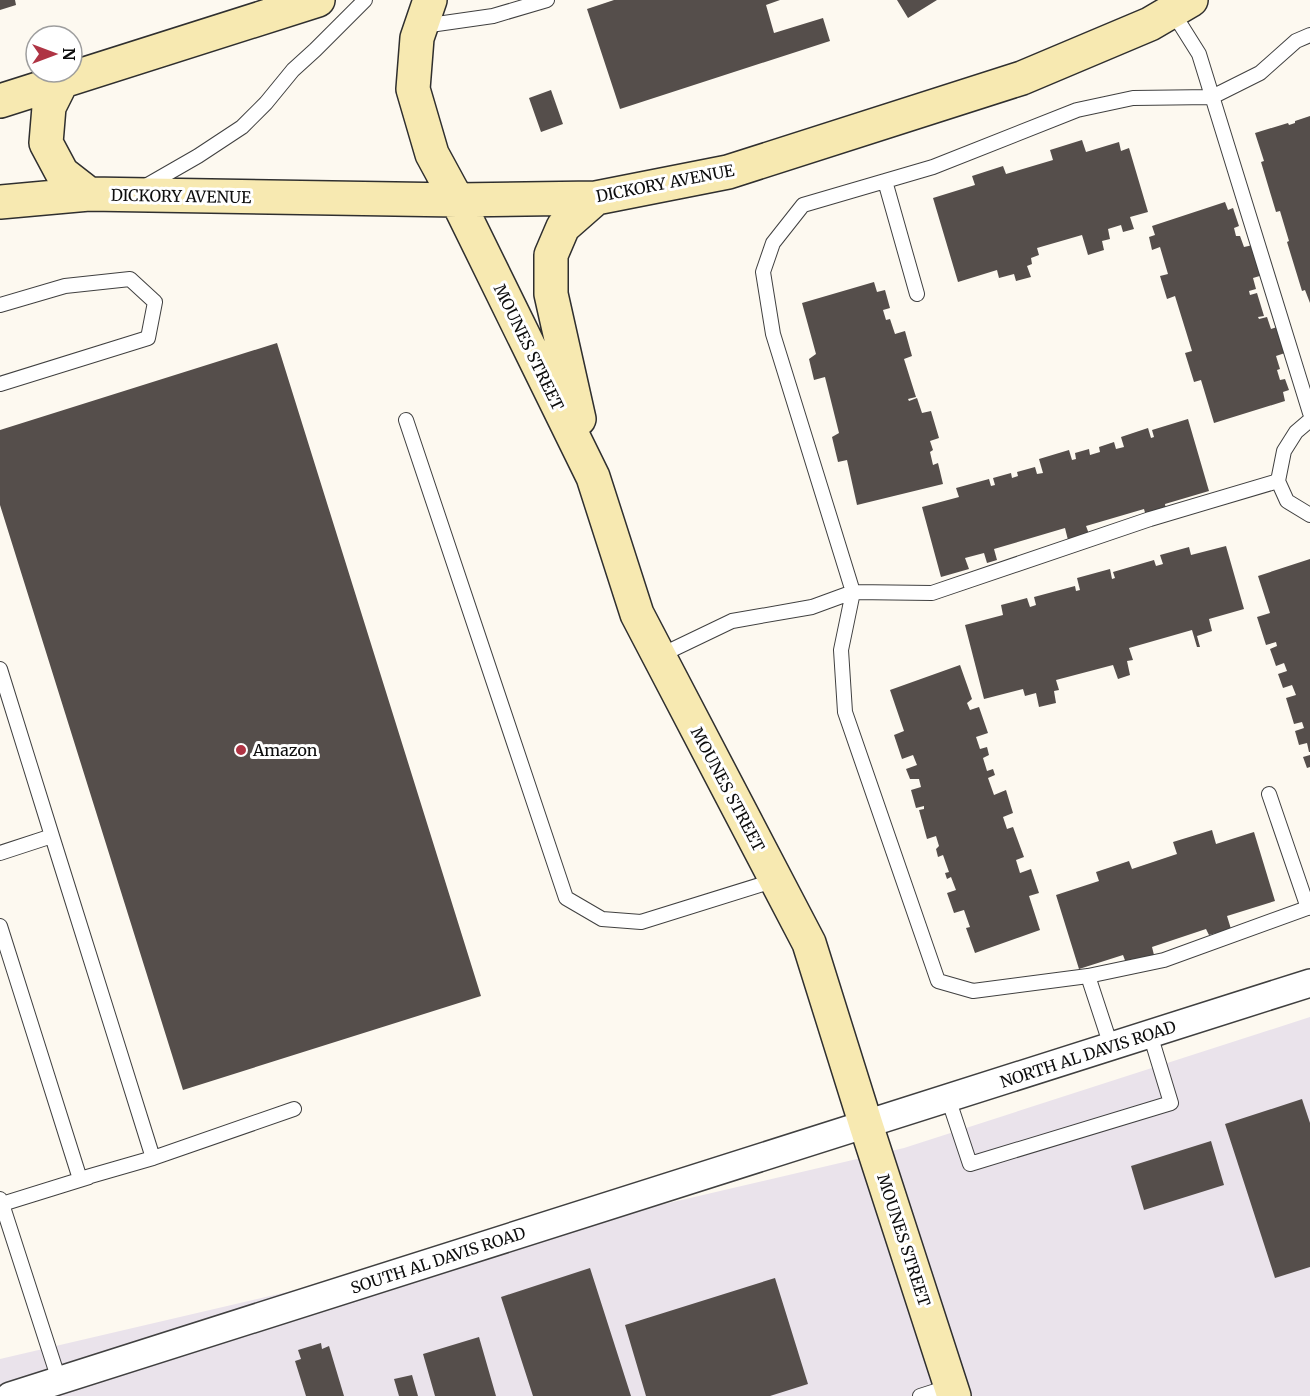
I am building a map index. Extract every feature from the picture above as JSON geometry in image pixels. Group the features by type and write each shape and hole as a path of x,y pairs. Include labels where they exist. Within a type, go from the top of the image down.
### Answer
{"main road":[{"path":"84,74 318,0"},
{"name":"DICKORY AVENUE","path":"0,202 89,194 457,200 596,198 728,172 1011,81 1150,24 1182,5"},
{"name":"MOUNES STREET","path":"426,13 417,38 413,89 432,154 457,200 593,477 637,614 809,943 953,1391"},
{"path":"0,101 53,84"},
{"path":"60,84 49,107 46,143 62,173 89,194"},
{"path":"593,477 550,294 550,255 563,227 596,198"}],"street":[{"name":"NORTH AL DAVIS ROAD","path":"866,1125 1310,983"},
{"name":"SOUTH AL DAVIS ROAD","path":"10,1396 866,1125"}],"lane":[{"path":"131,195 242,127 266,103 293,70 365,0"},
{"path":"426,13 493,16 547,0"},
{"path":"1182,5 1310,413"},
{"path":"1269,794 1309,907 1164,960 1088,976 973,991 938,981 845,712 841,650 853,592 773,334 763,272 773,243 803,205 933,167 1077,110 1133,98 1212,97 1260,73 1296,41 1310,35"},
{"path":"885,181 917,294"},
{"path":"0,303 65,286 130,279 155,302 148,338 0,384"},
{"path":"406,420 566,898 602,919 641,922 776,880"},
{"path":"1310,420 1296,432 1284,451 1278,481 1287,501 1310,515"},
{"path":"658,656 732,621 812,607 853,592 932,593 1150,519 1278,481"},
{"path":"0,669 153,1158"},
{"path":"0,853 52,836"},
{"path":"0,926 80,1179 89,1177"},
{"path":"1088,976 1111,1046"},
{"path":"948,1098 970,1164 1171,1103 1150,1034"},
{"path":"60,1380 1,1202 153,1158 294,1109"},
{"path":"920,1396 953,1391"}],"shaded area":[{"path":"1310,1017 1310,1396 0,1396 0,1359 904,1148"}],"building":[{"path":"0,0 15,0 16,5 0,10"},
{"path":"614,0 780,0 766,5 774,33 823,18 830,41 620,109 587,9"},
{"path":"897,0 937,0 908,18"},
{"path":"551,90 563,124 541,132 529,98"},
{"path":"1310,116 1310,303 1305,290 1302,291 1280,211 1276,212 1255,133 1288,123 1289,125"},
{"path":"1082,140 1086,152 1119,142 1121,151 1129,148 1148,212 1130,217 1134,229 1123,232 1121,225 1108,229 1110,239 1102,241 1104,250 1088,255 1082,235 1037,248 1039,255 1031,258 1032,264 1027,266 1031,277 1016,281 1014,274 999,278 997,270 958,282 933,198 975,185 972,176 1003,166 1006,174 1053,160 1050,150"},
{"path":"1225,202 1228,210 1233,208 1239,226 1234,228 1236,236 1240,236 1244,247 1253,245 1263,275 1253,278 1256,289 1249,291 1250,295 1257,293 1264,316 1258,317 1259,319 1267,317 1271,329 1277,327 1285,353 1276,356 1280,369 1277,370 1280,380 1285,379 1289,390 1283,392 1285,401 1214,423 1201,380 1194,382 1185,353 1192,351 1175,296 1167,299 1160,276 1168,274 1160,247 1152,250 1149,237 1155,235 1152,226"},
{"path":"874,282 877,292 885,290 890,308 883,310 886,320 890,319 895,334 905,331 912,356 904,359 916,397 908,399 909,401 917,398 922,413 931,411 939,438 930,441 933,450 930,452 933,465 938,463 943,484 857,505 847,460 838,462 832,437 839,433 825,377 814,380 809,359 816,354 802,303"},
{"name":"Amazon","path":"277,343 481,996 183,1090 0,505 0,430"},
{"path":"1188,419 1209,491 1165,504 1166,510 1146,516 1144,509 1086,526 1089,534 1068,540 1065,528 994,549 997,560 987,563 984,553 965,558 969,569 941,577 922,507 959,497 956,488 989,479 991,486 995,485 993,478 1011,473 1012,478 1018,476 1017,472 1035,467 1037,474 1043,473 1039,459 1069,450 1072,460 1076,459 1075,453 1089,449 1090,455 1100,452 1099,447 1114,442 1116,449 1124,447 1121,437 1148,428 1151,438 1154,437 1152,430"},
{"path":"1226,546 1244,609 1209,619 1212,631 1197,636 1200,647 1197,647 1192,630 1129,648 1133,660 1127,661 1130,675 1118,679 1113,665 1056,680 1059,690 1054,691 1056,703 1039,707 1036,693 1025,696 1023,689 984,699 965,625 1003,615 1001,605 1027,598 1030,607 1036,605 1034,597 1075,586 1076,591 1080,590 1077,578 1110,569 1112,579 1115,578 1113,572 1154,560 1156,566 1163,564 1160,555 1189,547 1191,555"},
{"path":"1310,559 1309,752 1307,743 1299,745 1295,731 1304,728 1302,722 1294,724 1286,698 1296,695 1292,685 1283,688 1278,674 1287,671 1284,663 1276,666 1270,649 1277,646 1276,642 1266,645 1257,617 1270,613 1258,576"},
{"path":"960,665 972,699 967,703 970,710 979,707 988,733 976,737 980,749 987,747 989,755 983,758 987,771 993,769 995,775 988,778 994,795 1006,790 1013,813 1003,817 1007,829 1013,827 1024,857 1016,860 1020,873 1031,869 1039,893 1029,896 1040,930 975,953 966,928 970,927 964,910 954,913 947,893 956,890 951,877 947,879 945,873 949,872 943,855 938,857 936,849 939,846 936,836 927,839 919,810 924,809 924,806 916,808 911,790 921,787 919,779 910,779 906,769 917,765 913,755 902,759 894,735 904,731 890,690"},
{"path":"1310,755 1310,767 1307,768 1303,757"},
{"path":"1212,830 1216,844 1254,832 1275,901 1227,916 1231,929 1209,935 1206,929 1152,947 1154,955 1126,963 1123,955 1079,969 1056,895 1099,881 1096,872 1129,861 1132,869 1177,854 1173,842"},
{"path":"1302,1099 1310,1123 1310,1267 1275,1278 1225,1124"},
{"path":"1211,1141 1224,1185 1144,1210 1131,1166"},
{"path":"590,1268 631,1396 533,1396 501,1297"},
{"path":"775,1278 808,1384 770,1396 646,1396 625,1325"},
{"path":"479,1337 496,1396 435,1396 423,1354"},
{"path":"321,1343 322,1349 329,1346 344,1396 306,1396 295,1361 301,1359 298,1350"},
{"path":"412,1375 418,1396 399,1396 394,1379"}],"place":[{"name":"Amazon","path":"241,750"}]}
